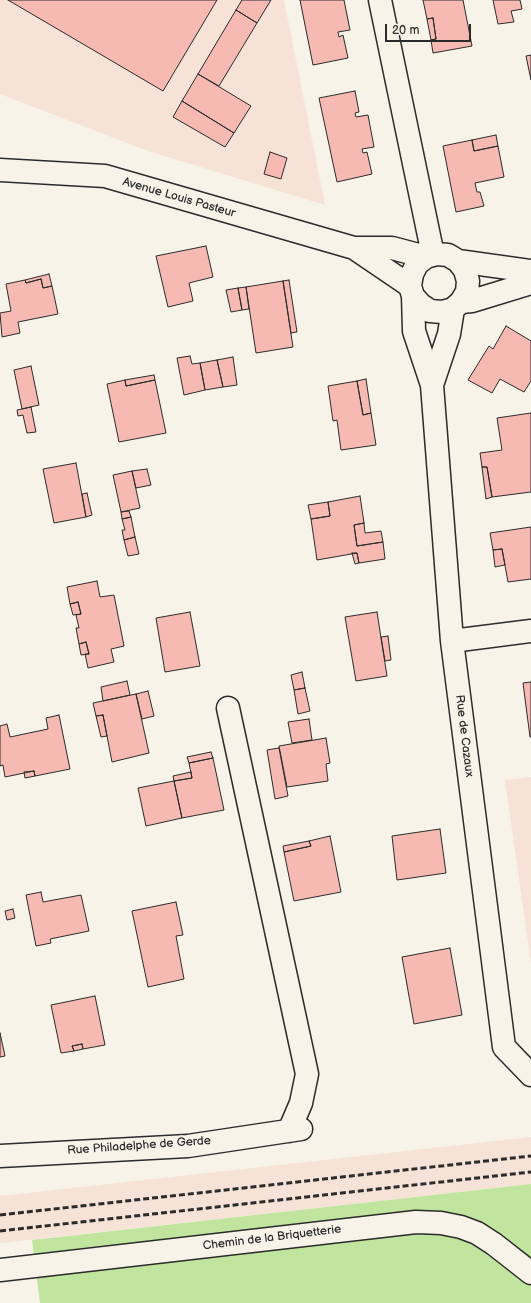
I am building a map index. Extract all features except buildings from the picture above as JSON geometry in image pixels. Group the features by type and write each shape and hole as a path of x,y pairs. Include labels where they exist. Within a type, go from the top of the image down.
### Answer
{"street":[{"path":"380,0 429,256"},
{"name":"Avenue Louis Pasteur","path":"0,170 105,176 354,248 392,248 429,256"},
{"name":"Avenue Louis Pasteur","path":"354,248 412,291"},
{"path":"457,306 467,292 468,281 465,270 458,261 448,255 437,254 429,256 417,264 412,274 412,291 421,305 430,311 442,312 472,301 487,294 531,283"},
{"path":"458,261 531,271"},
{"name":"Rue de Cazaux","path":"412,291 414,331 432,385 452,641 504,1047 531,1075"},
{"name":"Rue de Cazaux","path":"432,385 457,306"},
{"path":"452,641 531,631"},
{"name":"Rue Philadelphe de Gerde","path":"0,1156 188,1146 295,1130 307,1074 228,708"},
{"name":"Chemin de la Briquetterie","path":"0,1270 416,1222 441,1223 461,1227 477,1233 494,1244 531,1273"}],"shaded area":[{"path":"0,0 284,0 325,205 148,151 0,94"},
{"path":"531,777 531,963 505,780"},
{"path":"531,1137 531,1184 0,1243 0,1196"}],"green space":[{"path":"531,1184 531,1303 40,1303 32,1240"}],"railway":[{"path":"0,1215 531,1156"},
{"path":"0,1231 531,1172"}]}
